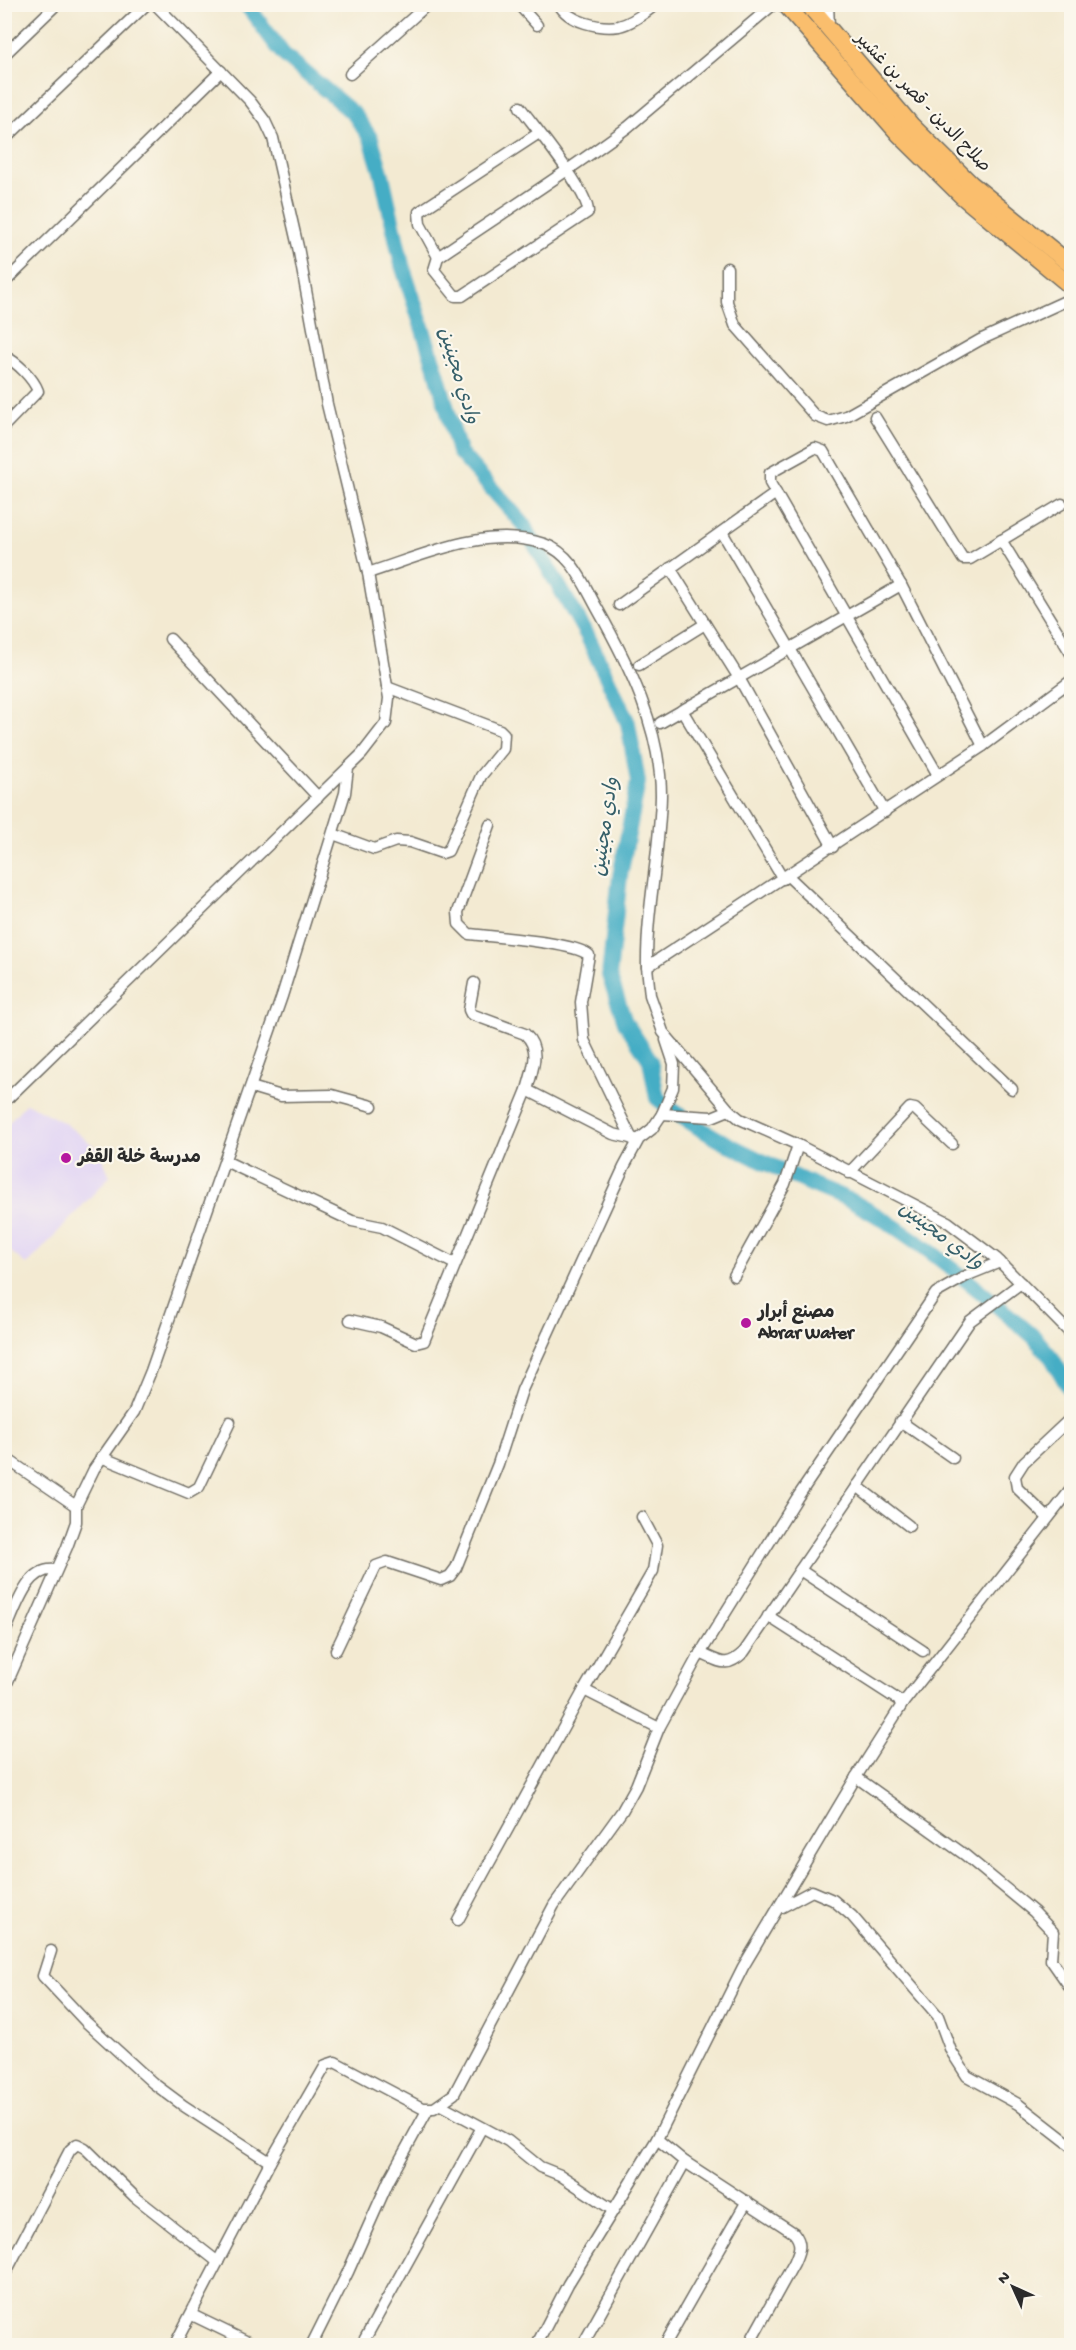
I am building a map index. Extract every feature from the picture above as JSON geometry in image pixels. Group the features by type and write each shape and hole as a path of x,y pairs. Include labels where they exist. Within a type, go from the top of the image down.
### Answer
{"highway":[{"path":"785,4 899,134 962,196 1071,287"},
{"name":"صلاح الدين - قصر بن غشير","path":"808,4 830,33 911,125 970,184 1071,266"}],"street":[{"path":"4,55 57,4"},
{"path":"4,140 147,4"},
{"path":"4,1102 373,743 386,723 389,710 368,573 327,404 298,247 273,138 260,113 155,4"},
{"path":"350,74 428,4"},
{"path":"518,4 537,25"},
{"path":"559,4 569,17 608,26 630,21 657,4"},
{"path":"520,107 567,170 588,204 588,212 458,297 452,293 434,270 438,257 567,170 644,114 774,4"},
{"path":"828,4 830,33"},
{"path":"4,283 221,71"},
{"path":"438,257 420,224 419,212 539,133"},
{"path":"727,268 727,302 735,325 815,416 824,421 846,416 980,339 1071,298"},
{"path":"4,356 20,368 36,385 38,391 4,426"},
{"path":"875,417 960,556 970,559 1062,504"},
{"path":"938,775 768,480 770,473 815,448 821,448 901,585 983,746"},
{"path":"619,605 776,493"},
{"path":"722,532 885,812"},
{"path":"336,1650 376,1566 380,1563 387,1562 441,1580 450,1576 456,1568 498,1464 522,1390 635,1139 652,1129 668,1102 673,1088 674,1064 650,995 647,967 661,793 650,724 640,695 576,572 562,554 542,543 513,538 478,540 368,573"},
{"path":"1001,540 1071,655"},
{"path":"670,568 739,678 833,847"},
{"path":"660,723 901,585"},
{"path":"639,665 705,624"},
{"path":"170,639 318,797"},
{"path":"647,967 833,847 983,746 1071,680"},
{"path":"333,834 374,849 396,841 410,842 442,853 448,851 481,776 503,749 504,734 500,730 387,687"},
{"path":"682,711 786,877 1012,1089"},
{"path":"4,1690 76,1522 76,1506 101,1457 134,1412 251,1087 333,834 345,793 348,768"},
{"path":"490,825 458,912 459,924 469,934 560,946 584,951 589,955 581,1002 584,1040 635,1139"},
{"path":"350,1320 381,1327 420,1344 424,1341 527,1090 536,1056 531,1040 525,1034 471,1014 469,1010 474,983"},
{"path":"663,1032 729,1110 748,1123 798,1145 948,1222 978,1242 1000,1262 1071,1335"},
{"path":"251,1087 281,1096 332,1095 372,1106"},
{"path":"527,1090 613,1134 635,1139"},
{"path":"849,1173 910,1108 915,1109 952,1144"},
{"path":"662,1114 712,1117 729,1110"},
{"path":"734,1276 784,1184 798,1145"},
{"path":"225,1161 352,1221 382,1227 454,1264"},
{"path":"174,2346 270,2162 330,2062 341,2064 415,2105 428,2109 441,2105 454,2094 554,1905 622,1811 636,1786 659,1728 700,1653 855,1412 932,1298 947,1285 1000,1262"},
{"path":"700,1653 724,1664 734,1661 744,1652 970,1321 985,1307 1022,1283"},
{"path":"1047,1517 1017,1488 1015,1476 1024,1462 1070,1418"},
{"path":"900,1421 954,1458"},
{"path":"101,1457 189,1493 194,1492 199,1487 230,1422"},
{"path":"4,1457 76,1506"},
{"path":"857,1486 909,1526"},
{"path":"536,2346 568,2284 657,2139 723,2004 856,1777 903,1703 1071,1488"},
{"path":"458,1920 584,1690 653,1571 657,1545 642,1517"},
{"path":"4,1634 35,1575 49,1569 56,1570"},
{"path":"800,1570 924,1651"},
{"path":"768,1616 903,1703"},
{"path":"584,1690 659,1728"},
{"path":"856,1777 965,1856 1034,1912 1053,1932 1052,1960 1071,1990"},
{"path":"778,1910 812,1891 842,1906 938,2016 951,2051 968,2076 983,2087 1018,2104 1071,2146"},
{"path":"51,1951 43,1976 86,2022 183,2106 270,2162"},
{"path":"441,2105 508,2141 540,2168 560,2175 613,2210"},
{"path":"311,2346 343,2283 389,2180 428,2109"},
{"path":"361,2346 482,2129"},
{"path":"657,2139 685,2162 794,2233 801,2246 748,2346"},
{"path":"4,2276 70,2150 77,2144 85,2148 135,2197 218,2262"},
{"path":"582,2346 685,2162"},
{"path":"664,2346 747,2201"},
{"path":"192,2315 256,2346"}],"shaded area":[{"path":"26,1103 63,1122 98,1149 110,1176 27,1265 4,1246 5,1127"}],"waterway":[{"name":"وادي مجينين","path":"246,4 283,54 354,114 371,139 382,175 402,265 437,373 459,452 523,524 587,635 628,723 638,782 620,876 609,975 625,1022 650,1060 657,1098 673,1111 726,1143 855,1203 903,1232 970,1283 1034,1337 1052,1358 1072,1393"}],"place":[{"name":"مدرسة خلة القفر","path":"66,1158"},
{"name":"مصنع أبرار Abrar Water","path":"746,1323"}]}
